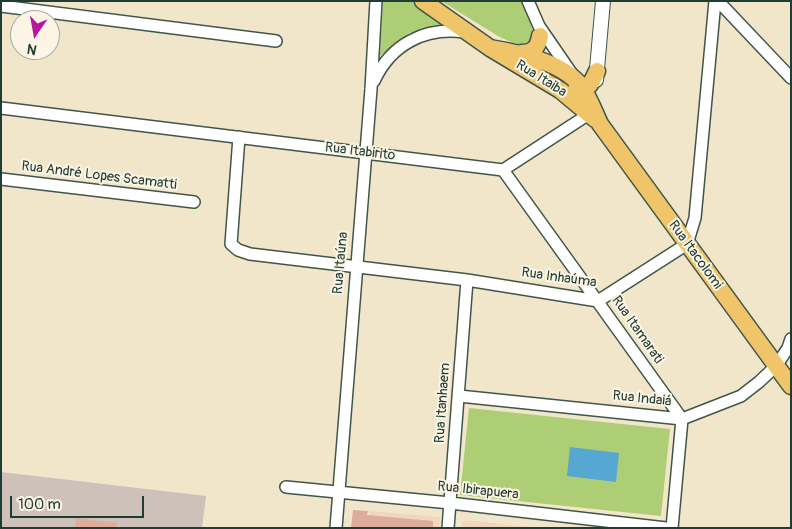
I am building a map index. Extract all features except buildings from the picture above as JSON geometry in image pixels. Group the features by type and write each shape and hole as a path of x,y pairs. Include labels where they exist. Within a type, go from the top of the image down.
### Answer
{"main road":[{"name":"Rua Itaiba","path":"424,1 490,48 560,90 594,116"},
{"path":"521,53 529,53 535,50 538,46 539,31"},
{"name":"Rua Itaiba","path":"490,48 521,53 572,77 582,88 594,116"},
{"path":"542,62 544,80"},
{"path":"560,90 582,88 591,83 597,70"},
{"name":"Rua Itacolomi","path":"594,116 791,386"}],"street":[{"name":"Rua Itaúna","path":"336,528 371,89 376,1"},
{"path":"528,1 539,31 542,62"},
{"path":"503,170 594,116 603,1"},
{"path":"716,1 791,78"},
{"path":"687,244 695,218 716,1"},
{"path":"1,6 29,5 276,41"},
{"path":"371,89 380,70 394,52 411,41 430,32 448,30 469,32"},
{"path":"539,31 582,88"},
{"name":"Rua Itabirito","path":"1,108 503,170"},
{"name":"Rua Inhaúma","path":"239,137 231,244 238,250 250,254 467,280 598,300 687,244"},
{"name":"Rua Itamarati","path":"503,170 682,419"},
{"name":"Rua André Lopes Scamatti","path":"1,179 194,202"},
{"name":"Rua Itanhaem","path":"448,528 467,280"},
{"name":"Rua Indaiá","path":"459,396 682,419 740,396 776,366 788,348 791,339"},
{"path":"672,528 682,419"},
{"name":"Rua Ibirapuera","path":"286,487 450,503 573,523 666,528"}],"shaded area":[{"path":"1,472 206,496 202,528 1,528"},
{"path":"370,511 440,517 439,528 368,528"},
{"path":"467,520 537,528 461,528 462,522"}],"green space":[{"path":"383,1 417,1 453,25 409,33 380,56"},
{"path":"441,1 521,1 532,28 533,39 531,45 521,47 498,36"},
{"path":"469,408 670,429 661,516 460,495"}],"water":[{"path":"570,447 619,453 616,482 567,476"}]}
